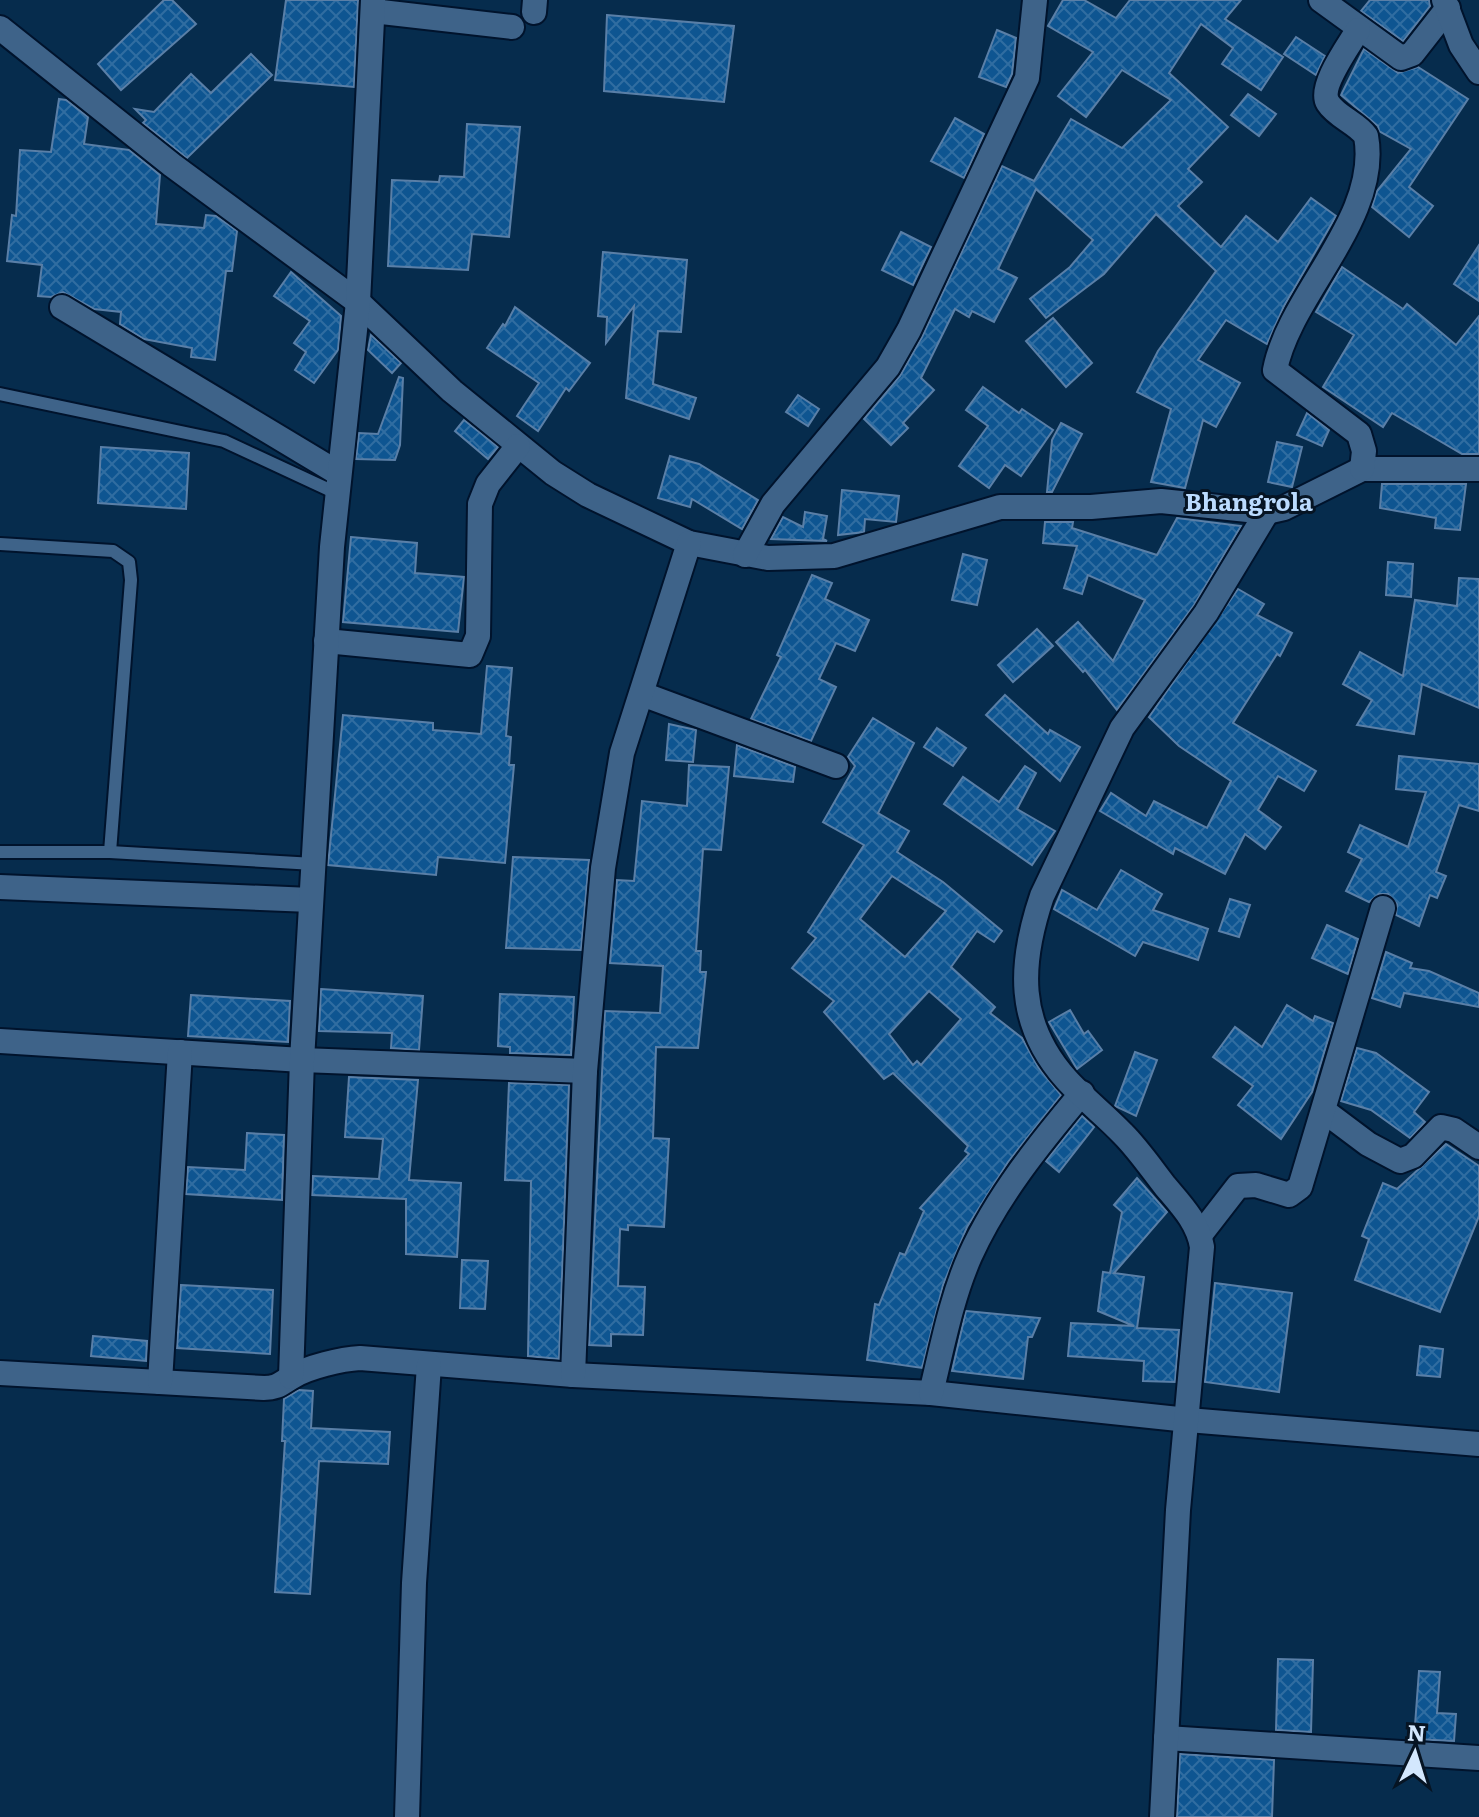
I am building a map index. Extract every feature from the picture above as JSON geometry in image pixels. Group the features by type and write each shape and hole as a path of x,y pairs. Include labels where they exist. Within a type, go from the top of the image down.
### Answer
{"street":[{"path":"745,555 773,504 888,367 909,330 1027,78 1035,0"},
{"path":"1321,0 1397,57 1405,57 1446,4"},
{"path":"1446,4 1461,45 1479,72"},
{"path":"0,1373 264,1388 286,1384 291,1377 302,1060 326,641 337,483 358,302 373,5 512,27"},
{"path":"0,28 172,165 358,302 452,391 518,446 588,495 689,543 745,555 797,558 856,553 1000,507 1091,507 1161,501 1267,512 1284,508 1362,469 1479,469"},
{"path":"1358,30 1335,68 1327,93 1329,105 1362,131 1367,140 1361,196 1285,342 1275,370 1359,434 1364,451 1362,469"},
{"path":"62,307 337,483"},
{"path":"326,641 470,655 473,652 478,636 480,504 488,484 518,446"},
{"path":"1162,1817 1178,1510 1202,1265 1200,1235 1126,1137 1065,1079 1035,1033 1029,1018 1025,980 1032,925 1042,896 1122,728 1206,613 1267,512"},
{"path":"573,1375 585,1071 603,868 622,753 689,543"},
{"path":"642,694 836,766"},
{"path":"0,887 311,900"},
{"path":"1200,1235 1238,1186 1256,1185 1289,1195 1295,1193 1307,1173 1383,908"},
{"path":"0,1041 302,1060 585,1071"},
{"path":"160,1382 180,1052"},
{"path":"931,1393 953,1306 981,1234 1029,1159 1082,1093"},
{"path":"1324,1111 1368,1144 1400,1161 1413,1156 1441,1127 1454,1130 1479,1147"},
{"path":"291,1377 343,1359 573,1375 931,1393 1188,1420 1479,1444"},
{"path":"407,1817 414,1583 429,1365"},
{"path":"1166,1738 1479,1758"}],"lane":[{"path":"0,394 224,441 337,483"},
{"path":"0,544 113,551 129,562 131,580 110,852"},
{"path":"0,852 110,852 314,864"}],"building":[{"path":"164,0 172,0 196,24 121,90 98,64"},
{"path":"286,0 358,0 354,87 275,80"},
{"path":"1063,0 1084,0 1116,18 1130,0 1241,0 1225,19 1283,57 1261,90 1222,64 1233,48 1201,24 1169,73 1228,127 1188,169 1202,182 1178,206 1221,247 1246,216 1278,242 1311,198 1336,216 1284,306 1267,344 1226,320 1198,360 1240,383 1216,427 1203,420 1185,488 1151,482 1171,409 1137,392 1158,351 1216,271 1156,214 1104,274 1046,318 1030,299 1070,267 1093,240 1036,189 998,269 1017,278 994,322 972,311 969,317 955,309 921,378 934,390 903,423 908,428 891,445 864,419 900,376 922,337 1002,166 1034,181 1071,119 1122,148 1171,100 1122,70 1086,117 1058,96 1093,52 1048,26"},
{"path":"1370,0 1429,0 1430,6 1403,41 1361,11"},
{"path":"607,15 734,26 724,102 604,91"},
{"path":"997,30 1016,38 1012,74 1006,87 979,77"},
{"path":"1296,37 1325,56 1316,75 1284,54"},
{"path":"1364,49 1398,73 1418,67 1468,99 1409,187 1433,206 1409,237 1372,207 1377,191 1411,149 1379,131 1378,126 1341,95"},
{"path":"251,54 272,75 187,158 143,123 146,120 135,109 154,112 191,74 211,93"},
{"path":"1248,94 1276,114 1259,136 1231,115"},
{"path":"59,99 66,100 88,117 84,144 129,150 160,175 156,224 204,228 206,215 216,216 237,231 232,271 226,271 215,360 191,357 192,348 144,339 120,324 121,312 94,309 63,292 51,297 38,296 42,265 7,261 12,215 16,216 20,150 51,152"},
{"path":"955,118 984,134 964,178 931,161"},
{"path":"467,124 520,127 509,237 472,234 468,270 388,266 392,180 439,182 440,176 464,177"},
{"path":"901,232 931,247 913,285 882,270"},
{"path":"1479,245 1479,301 1454,284"},
{"path":"603,252 687,260 681,332 658,331 653,384 696,398 689,419 626,398 634,306 606,343 607,317 598,316"},
{"path":"1342,267 1403,309 1407,304 1456,345 1479,316 1479,454 1462,454 1392,413 1383,427 1323,387 1354,335 1316,312"},
{"path":"291,272 341,316 338,350 314,383 295,370 306,352 294,343 310,321 274,296"},
{"path":"515,307 590,363 569,391 566,388 538,431 517,416 539,383 487,348 503,324 505,326"},
{"path":"1053,318 1092,363 1066,387 1026,341"},
{"path":"371,335 401,363 392,373 368,350"},
{"path":"399,377 403,378 400,445 395,460 356,459 359,433 378,434"},
{"path":"983,387 1019,413 1022,409 1053,430 1021,476 1005,465 989,488 959,466 988,426 966,410"},
{"path":"798,395 819,409 808,426 786,412"},
{"path":"1307,413 1329,430 1322,446 1297,435"},
{"path":"464,420 498,447 488,459 455,431"},
{"path":"1061,423 1082,434 1052,492 1047,492 1052,440"},
{"path":"1277,442 1302,447 1292,487 1268,482"},
{"path":"101,447 189,453 186,509 98,503"},
{"path":"670,456 699,464 758,500 742,529 692,499 690,507 658,498"},
{"path":"1382,484 1466,484 1460,530 1435,528 1436,518 1380,508"},
{"path":"842,490 899,496 896,522 865,519 864,532 838,535"},
{"path":"805,512 827,516 823,539 827,541 771,539 783,517 803,527"},
{"path":"1177,518 1241,526 1194,605 1117,710 1085,670 1083,672 1056,642 1078,622 1113,661 1145,600 1088,575 1082,594 1064,588 1077,546 1043,543 1045,522 1073,522 1072,528 1157,555"},
{"path":"351,537 417,543 415,573 464,577 458,632 343,622"},
{"path":"963,554 987,560 977,605 952,600"},
{"path":"1388,562 1413,564 1411,597 1386,595"},
{"path":"812,575 832,583 825,599 869,620 855,651 836,643 819,679 836,687 811,741 751,719 781,657 777,655"},
{"path":"1459,578 1479,579 1479,708 1422,684 1414,734 1357,725 1372,700 1343,684 1360,652 1403,676 1415,600 1457,606"},
{"path":"1238,589 1264,604 1257,615 1292,633 1280,656 1277,654 1233,723 1316,771 1304,791 1278,776 1258,810 1281,827 1265,849 1245,834 1225,874 1175,848 1173,854 1100,811 1111,793 1146,816 1154,801 1207,828 1231,781 1179,746 1149,717"},
{"path":"1037,629 1053,646 1013,682 998,665"},
{"path":"487,666 512,668 506,736 511,737 509,765 514,765 505,863 438,857 436,875 328,865 343,715 433,723 433,730 481,734"},
{"path":"1005,695 1048,734 1050,730 1080,747 1060,781 986,715"},
{"path":"873,718 914,743 878,813 909,831 897,852 943,882 1002,931 994,942 977,931 951,967 995,1007 990,1013 1022,1038 1038,1067 1061,1095 1008,1162 967,1227 943,1285 922,1368 867,1360 875,1304 879,1305 900,1253 905,1255 924,1211 920,1208 969,1154 965,1151 968,1146 893,1073 884,1079 824,1012 834,1001 792,968 816,938 808,932 864,845 823,822 855,766 848,757","holes":["892,876 946,911 905,957 860,919","929,991 961,1019 921,1065 917,1061 913,1065 889,1034"]},
{"path":"669,724 696,730 693,762 666,760"},
{"path":"937,728 966,748 953,766 924,747"},
{"path":"737,745 795,767 793,782 734,776"},
{"path":"1399,756 1479,764 1479,811 1459,805 1436,872 1446,876 1437,898 1430,895 1419,926 1396,915 1397,904 1388,894 1379,894 1369,902 1346,891 1362,859 1348,852 1360,825 1408,847 1426,792 1396,789"},
{"path":"689,765 729,767 721,850 703,849 696,951 701,951 700,972 706,972 698,1048 656,1047 653,1138 669,1139 664,1227 628,1225 628,1230 620,1229 618,1286 645,1287 643,1335 611,1334 611,1346 589,1345 605,1011 660,1013 663,966 610,963 617,880 634,881 642,801 687,806"},
{"path":"1025,766 1036,773 1017,809 1055,831 1032,865 944,804 963,777 999,802"},
{"path":"513,857 589,860 581,950 506,948"},
{"path":"1121,870 1162,894 1153,910 1208,929 1198,960 1143,942 1135,956 1054,909 1062,890 1097,910"},
{"path":"1230,899 1250,905 1239,937 1219,931"},
{"path":"1327,925 1358,939 1348,974 1312,958"},
{"path":"1386,952 1412,963 1410,968 1429,971 1479,993 1479,1007 1404,993 1400,1007 1372,998"},
{"path":"321,989 423,996 419,1050 391,1048 392,1033 319,1031"},
{"path":"500,994 574,997 571,1055 510,1053 510,1047 498,1046"},
{"path":"191,995 290,1001 288,1042 188,1036"},
{"path":"1287,1005 1313,1021 1315,1016 1333,1023 1312,1092 1281,1139 1238,1105 1253,1086 1213,1057 1235,1027 1262,1047"},
{"path":"1070,1010 1084,1034 1088,1031 1102,1050 1077,1069 1049,1022"},
{"path":"1357,1048 1376,1053 1429,1092 1414,1112 1425,1122 1410,1138 1371,1110 1341,1101"},
{"path":"1135,1052 1157,1060 1136,1116 1115,1106"},
{"path":"349,1077 418,1080 409,1180 461,1183 457,1257 406,1254 406,1199 312,1195 313,1176 379,1179 383,1139 345,1137"},
{"path":"509,1083 569,1085 559,1359 528,1356 531,1181 505,1180"},
{"path":"1082,1116 1094,1127 1059,1172 1046,1161"},
{"path":"247,1133 284,1135 282,1200 186,1194 188,1167 245,1170"},
{"path":"1446,1144 1479,1166 1479,1216 1440,1312 1355,1280 1369,1239 1362,1236 1383,1183 1397,1189"},
{"path":"1137,1178 1167,1212 1114,1273 1144,1277 1137,1328 1179,1330 1175,1382 1143,1381 1144,1361 1068,1356 1071,1323 1134,1326 1098,1311 1103,1272 1110,1273 1122,1212 1114,1205"},
{"path":"462,1260 488,1261 485,1309 460,1308"},
{"path":"1215,1283 1292,1293 1279,1392 1205,1382"},
{"path":"181,1285 273,1290 270,1354 177,1348"},
{"path":"966,1311 1040,1318 1032,1337 1028,1337 1023,1379 952,1371"},
{"path":"93,1336 147,1341 146,1361 91,1356"},
{"path":"1420,1346 1443,1349 1440,1377 1417,1375"},
{"path":"299,1390 313,1391 311,1428 390,1432 388,1464 319,1461 310,1594 275,1592 285,1441 282,1441 284,1399"},
{"path":"1278,1659 1313,1660 1311,1732 1276,1730"},
{"path":"1419,1671 1440,1672 1437,1713 1456,1714 1454,1741 1414,1739"},
{"path":"1180,1754 1274,1760 1272,1817 1177,1817"}],"district":[{"name":"Bhangrola","path":"1249,503"}]}
